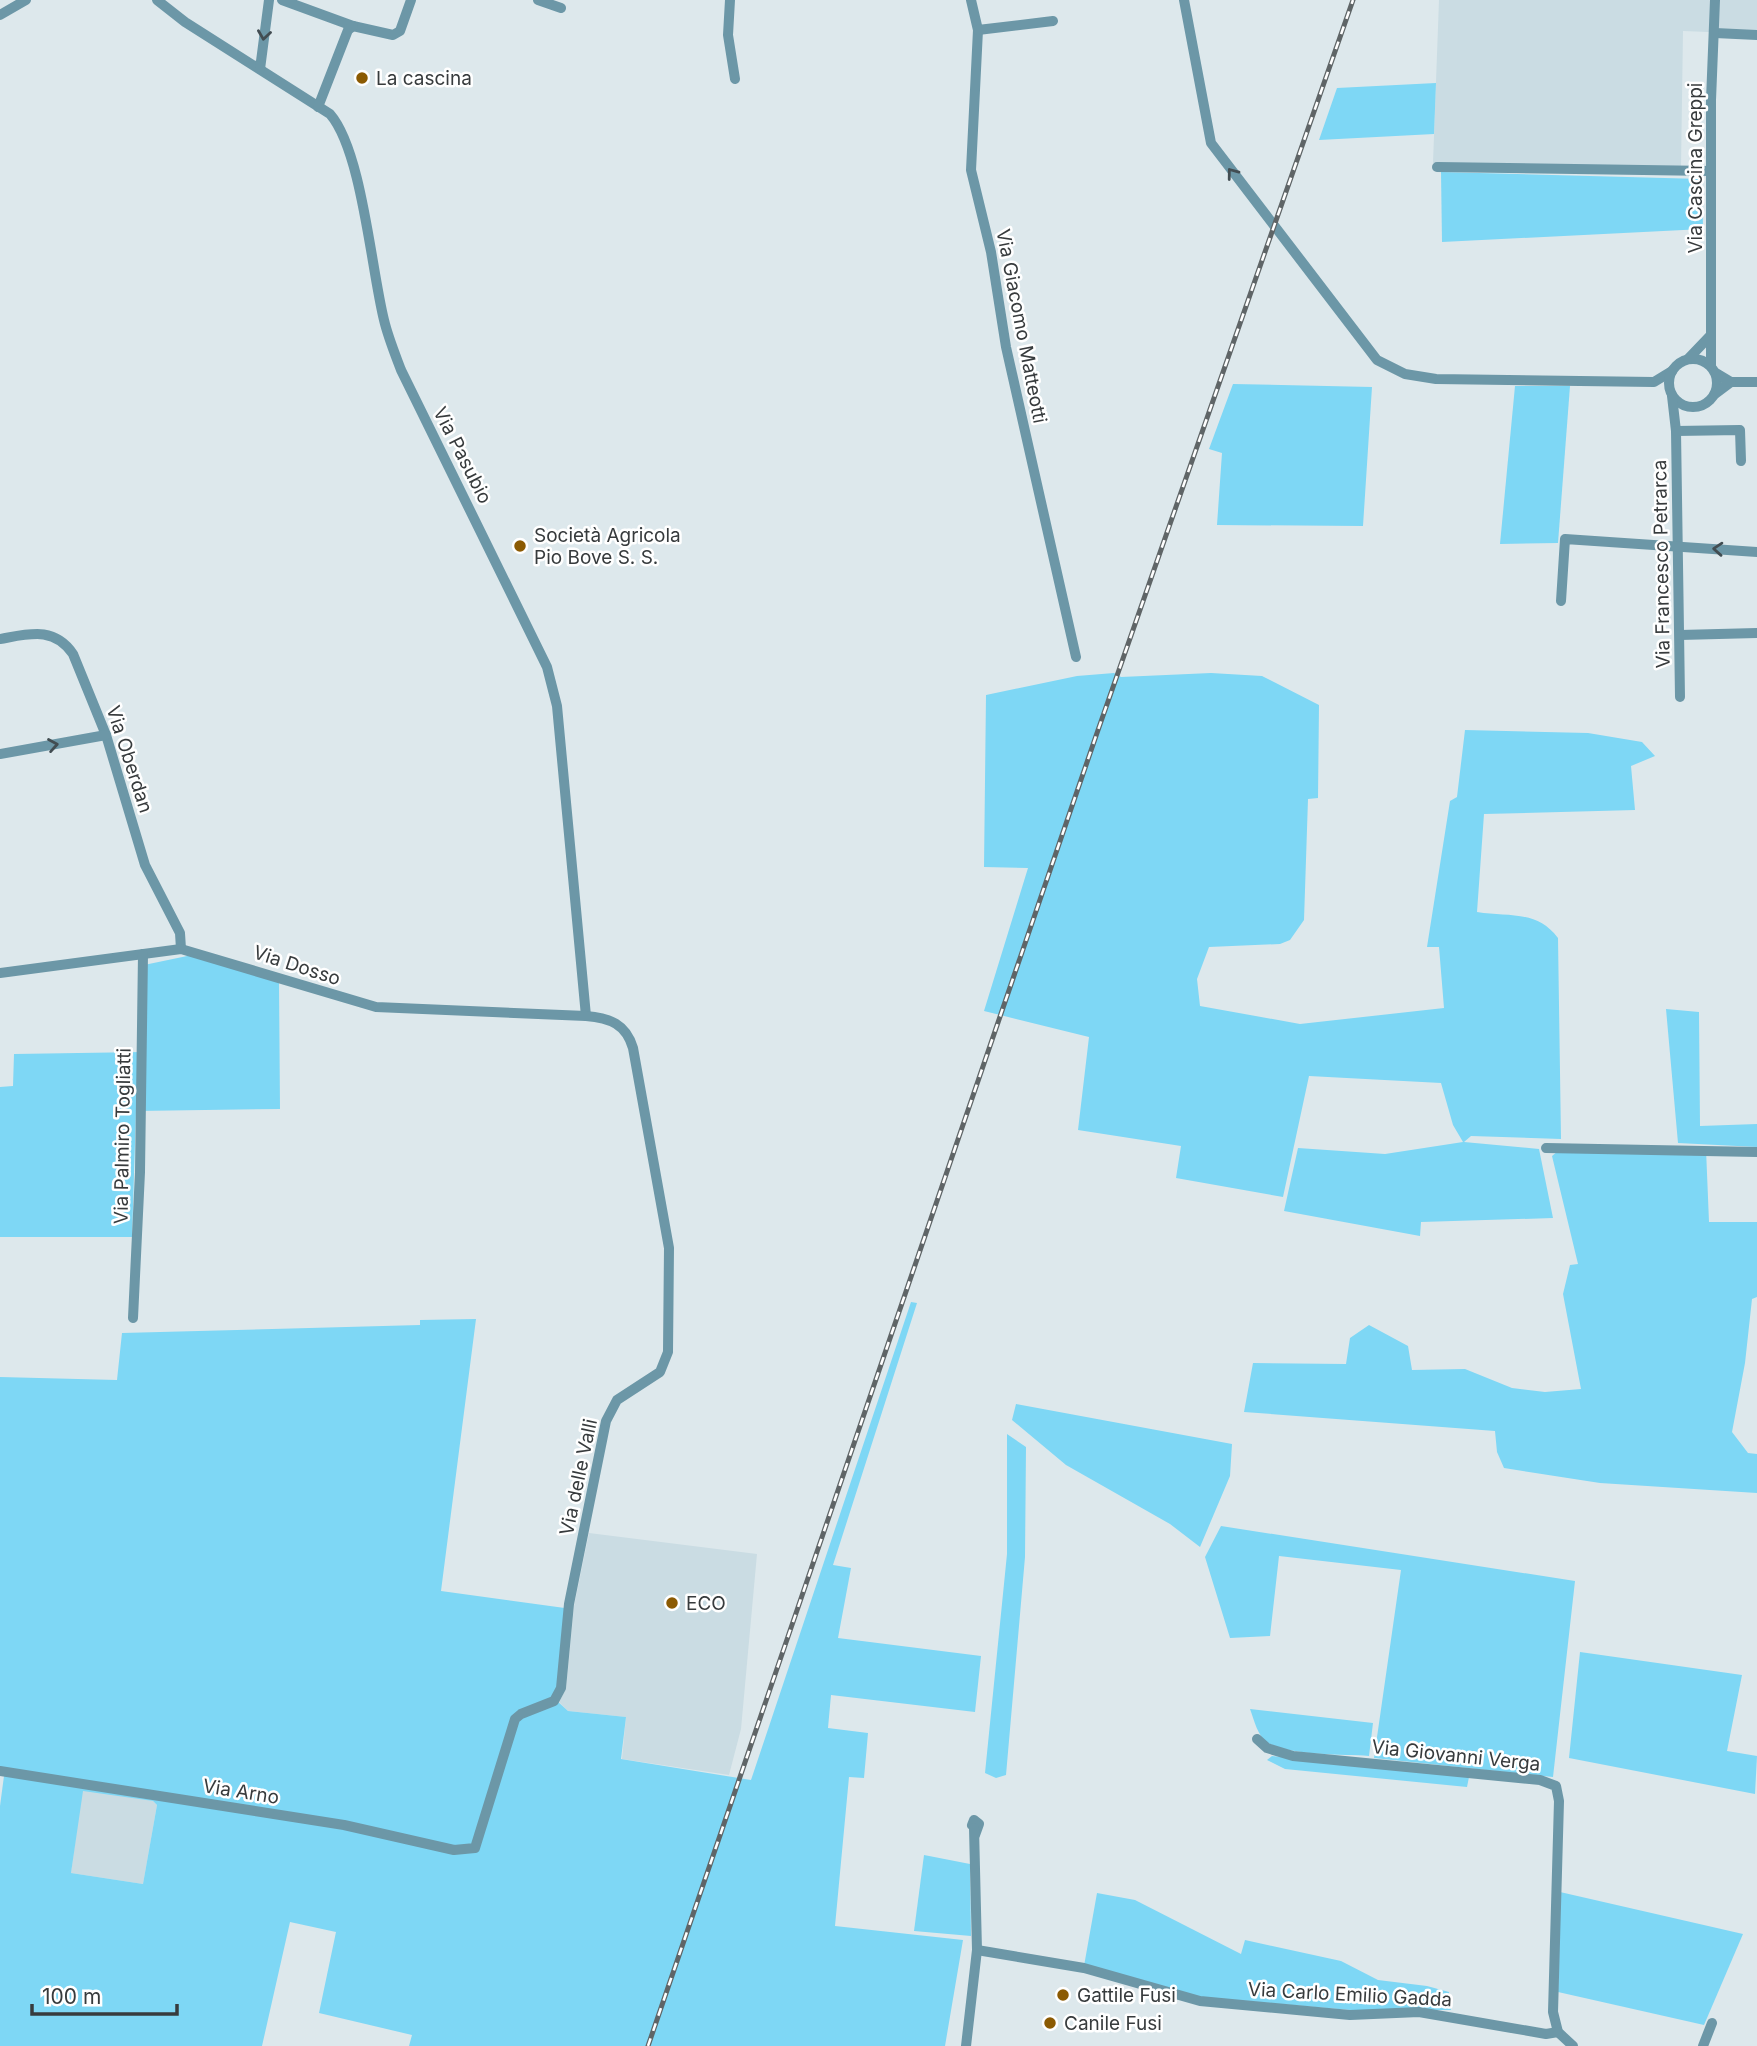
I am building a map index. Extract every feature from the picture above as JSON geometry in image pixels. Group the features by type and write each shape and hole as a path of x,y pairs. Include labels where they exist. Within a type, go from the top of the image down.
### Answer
{"street":[{"path":"0,15 26,0"},
{"name":"Via Pasubio","path":"157,0 185,22 318,107 341,128 351,159 384,322 401,370 547,667 556,706 586,1016"},
{"path":"260,69 269,0"},
{"path":"282,0 353,26 393,35 400,31 411,0"},
{"path":"538,0 561,8"},
{"path":"730,0 728,35 735,79"},
{"name":"Via Giacomo Matteotti","path":"971,0 978,30 971,170 991,252 1006,346 1076,657"},
{"path":"1184,0 1211,143 1369,352 1383,365 1405,374 1436,379 1654,382 1688,359 1710,335"},
{"name":"Via Cascina Greppi","path":"1713,370 1710,335 1715,0"},
{"path":"978,30 1053,21"},
{"path":"318,107 348,30 353,26"},
{"path":"1715,33 1757,34"},
{"path":"1437,167 1711,171"},
{"path":"1688,359 1697,359 1731,382 1757,382"},
{"path":"1713,370 1715,394"},
{"path":"1671,394 1669,379 1672,371"},
{"path":"1654,382 1685,407 1693,408 1705,405 1731,382"},
{"name":"Via Francesco Petrarca","path":"1671,394 1676,430 1680,697"},
{"path":"1693,408 1681,418 1676,430 1740,430 1741,461"},
{"path":"1561,601 1565,539 1757,552"},
{"name":"Via Oberdan","path":"0,639 40,633 59,638 67,644 106,735 145,865 180,933 181,949"},
{"path":"1680,635 1757,633"},
{"path":"0,754 106,735"},
{"name":"Via Dosso","path":"0,973 181,949 376,1007 586,1016"},
{"name":"Via Palmiro Togliatti","path":"133,1318 140,1160 142,954"},
{"name":"Via delle Valli","path":"475,1848 515,1720 521,1714 554,1700 561,1688 569,1604 606,1421 617,1400 660,1372 668,1352 670,1248 633,1048 630,1037 616,1021 586,1016"},
{"path":"1546,1149 1757,1152"},
{"name":"Via Giovanni Verga","path":"1258,1739 1267,1748 1293,1756 1541,1780 1556,1786 1559,1801 1553,2012 1558,2032"},
{"name":"Via Arno","path":"0,1771 344,1825 454,1850 475,1848"},
{"path":"966,2046 977,1950 975,1822"},
{"name":"Via Carlo Emilio Gadda","path":"977,1950 1084,1968 1200,2001 1350,2015 1419,2012 1546,2034 1558,2032"},
{"path":"1703,2046 1712,2023"},
{"path":"1558,2032 1573,2046"}],"shaded area":[{"path":"1439,0 1757,0 1757,34 1683,31 1681,167 1433,163"},
{"path":"1436,83 1434,134 1319,140 1337,88"},
{"path":"1441,172 1702,179 1703,229 1442,242"},
{"path":"1233,384 1372,387 1363,526 1217,525 1222,453 1209,449"},
{"path":"1515,386 1570,386 1558,543 1500,544"},
{"path":"1114,673 1121,677 1211,673 1262,676 1319,705 1318,798 1308,799 1304,920 1290,940 1280,944 1209,947 1197,979 1200,1006 1300,1024 1444,1008 1439,947 1427,947 1450,801 1457,797 1465,730 1588,733 1642,742 1655,756 1631,766 1635,810 1484,814 1477,912 1532,919 1550,929 1558,938 1561,1139 1471,1136 1464,1142 1539,1149 1553,1218 1421,1222 1420,1236 1284,1211 1298,1148 1385,1154 1463,1142 1453,1125 1441,1083 1309,1076 1283,1197 1176,1178 1181,1146 1078,1130 1089,1037 984,1011 1028,868 984,867 986,695 1077,676"},
{"path":"192,955 279,981 280,1109 136,1111 132,1237 0,1237 0,1087 13,1086 14,1054 143,1052 144,965"},
{"path":"1666,1009 1699,1012 1700,1126 1757,1124 1757,1147 1678,1143"},
{"path":"1706,1149 1709,1222 1757,1222 1757,1297 1752,1299 1745,1363 1732,1432 1748,1453 1757,1454 1757,1493 1600,1483 1504,1468 1497,1452 1495,1431 1244,1412 1253,1363 1346,1364 1350,1338 1369,1325 1408,1346 1412,1370 1465,1369 1512,1388 1545,1392 1581,1389 1563,1294 1570,1265 1578,1264 1552,1156 1558,1151"},
{"path":"911,1302 917,1303 833,1565 851,1568 838,1638 981,1656 975,1712 831,1695 828,1728 868,1733 864,1778 849,1777 835,1926 963,1940 945,2046 409,2046 412,2035 319,2013 336,1932 290,1922 262,2046 0,2046 0,1806 4,1776 0,1775 0,1377 117,1380 122,1333 420,1325 420,1320 476,1319 441,1591 572,1609 556,1700 568,1711 626,1717 621,1759 751,1780","holes":["83,1791 153,1801 157,1805 143,1884 71,1873"]},
{"path":"1016,1404 1232,1444 1230,1476 1200,1547 1170,1524 1066,1465 1012,1420"},
{"path":"1007,1434 1026,1447 1025,1557 1006,1775 996,1778 985,1773 1007,1554"},
{"path":"1221,1526 1575,1581 1553,1777 1374,1758 1401,1570 1279,1556 1270,1636 1230,1638 1205,1557"},
{"path":"589,1533 757,1554 741,1729 729,1775 622,1759 626,1717 568,1711 559,1702 566,1689 574,1606"},
{"path":"1580,1652 1742,1675 1727,1751 1757,1756 1755,1794 1569,1758"},
{"path":"1250,1709 1373,1723 1369,1756 1303,1752 1278,1747 1262,1737"},
{"path":"1272,1756 1469,1777 1467,1787 1285,1769 1267,1760"},
{"path":"82,1790 153,1801 157,1805 143,1884 71,1873"},
{"path":"924,1855 970,1864 971,1936 914,1931"},
{"path":"1560,1892 1743,1934 1704,2025 1558,1992"},
{"path":"1097,1893 1135,1900 1241,1954 1245,1940 1341,1961 1378,1980 1427,1986 1449,1992 1451,2010 1351,2010 1197,1997 1084,1966"}],"railway":[{"path":"648,2046 1097,733 1353,0"}],"place":[{"name":"La cascina","path":"362,78"},
{"name":"Società Agricola Pio Bove S. S.","path":"520,546"},
{"name":"ECO","path":"672,1603"},
{"name":"Gattile Fusi","path":"1063,1995"},
{"name":"Canile Fusi","path":"1050,2023"}]}
